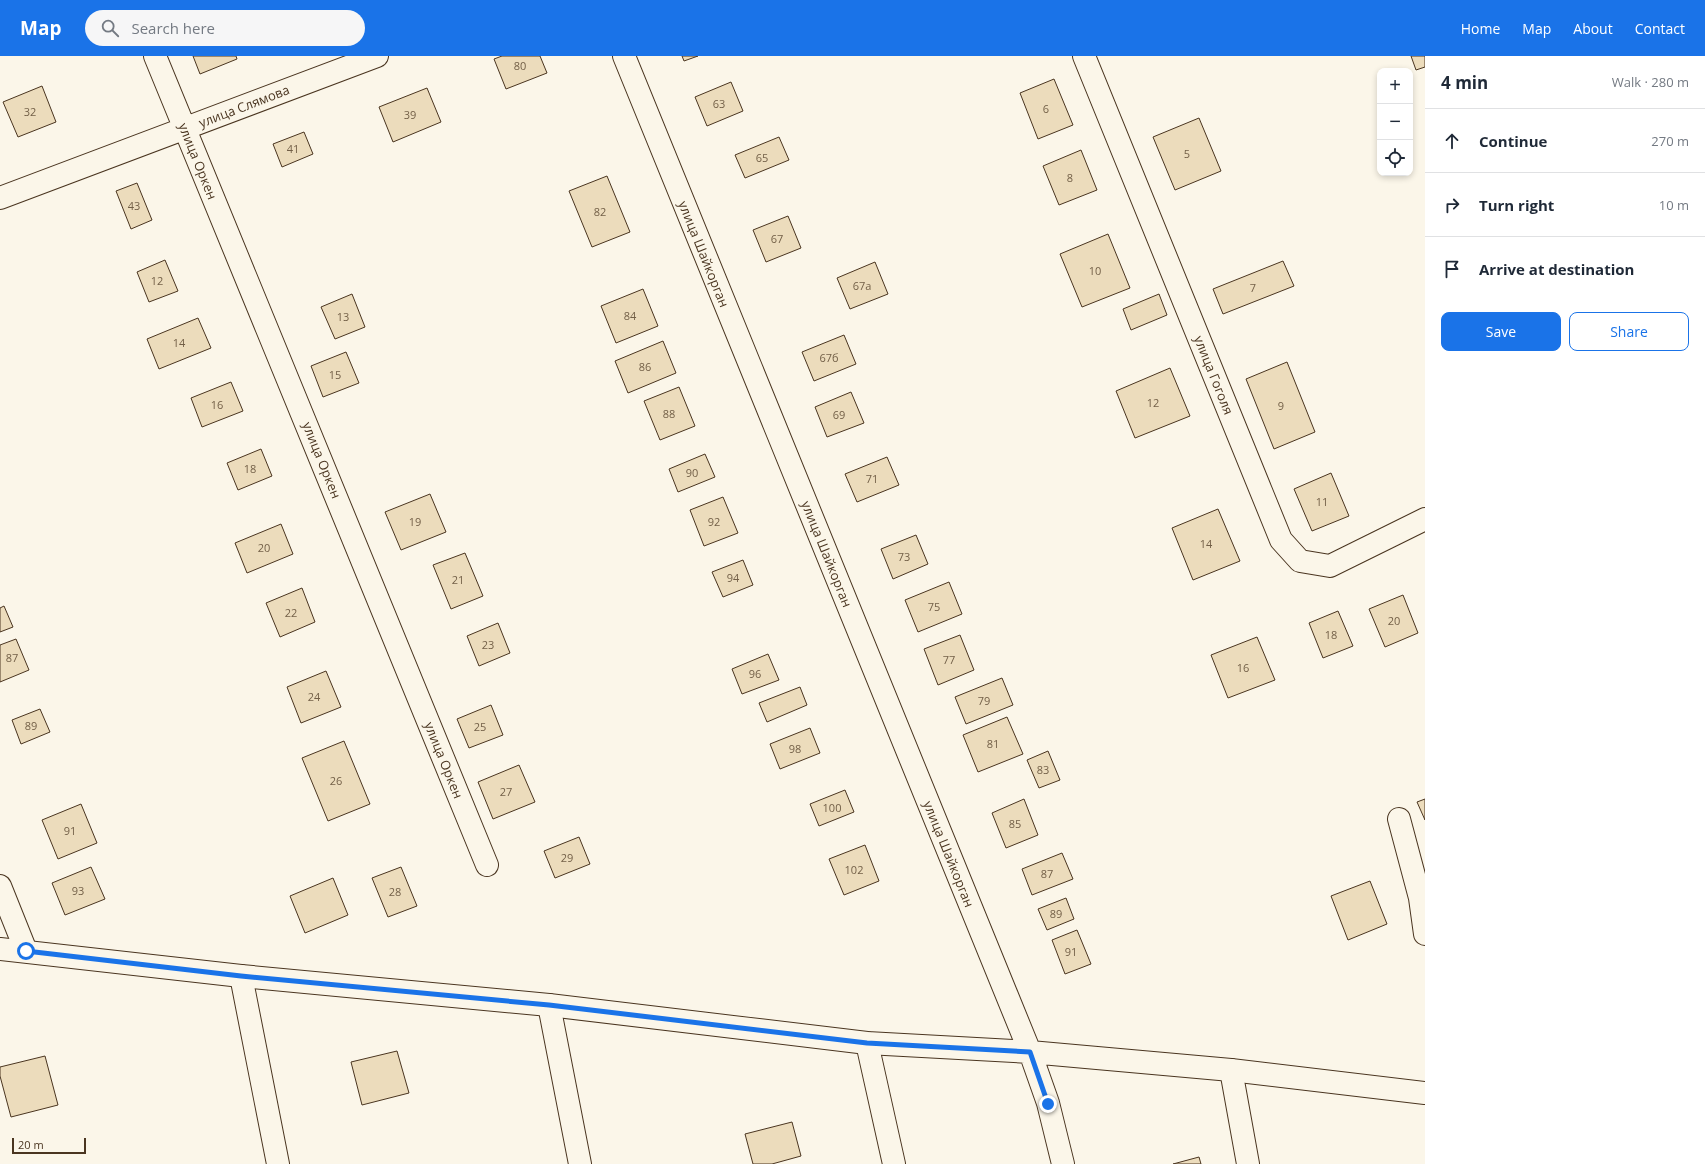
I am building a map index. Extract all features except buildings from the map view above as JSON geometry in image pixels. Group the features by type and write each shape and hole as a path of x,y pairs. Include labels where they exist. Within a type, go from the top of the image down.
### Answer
{"street":[{"name":"улица Оркен","path":"155,56 364,562 487,865"},
{"name":"улица Слямова","path":"0,198 376,56"},
{"name":"улица Шайкорган","path":"624,56 1030,1052 1048,1104 1063,1164"},
{"name":"улица Гоголя","path":"1084,56 1280,540 1300,561 1330,566 1425,519"},
{"path":"1399,819 1420,898 1425,934"},
{"path":"0,886 26,951"},
{"path":"0,949 241,976 549,1005 867,1043 1030,1052 1231,1070 1425,1093"},
{"path":"241,976 278,1164"},
{"path":"549,1005 580,1164"},
{"path":"867,1043 894,1164"},
{"path":"1231,1070 1248,1164"}],"route":[{"path":"26,951 241,976 549,1005 867,1043 1030,1052 1048,1104"}]}
